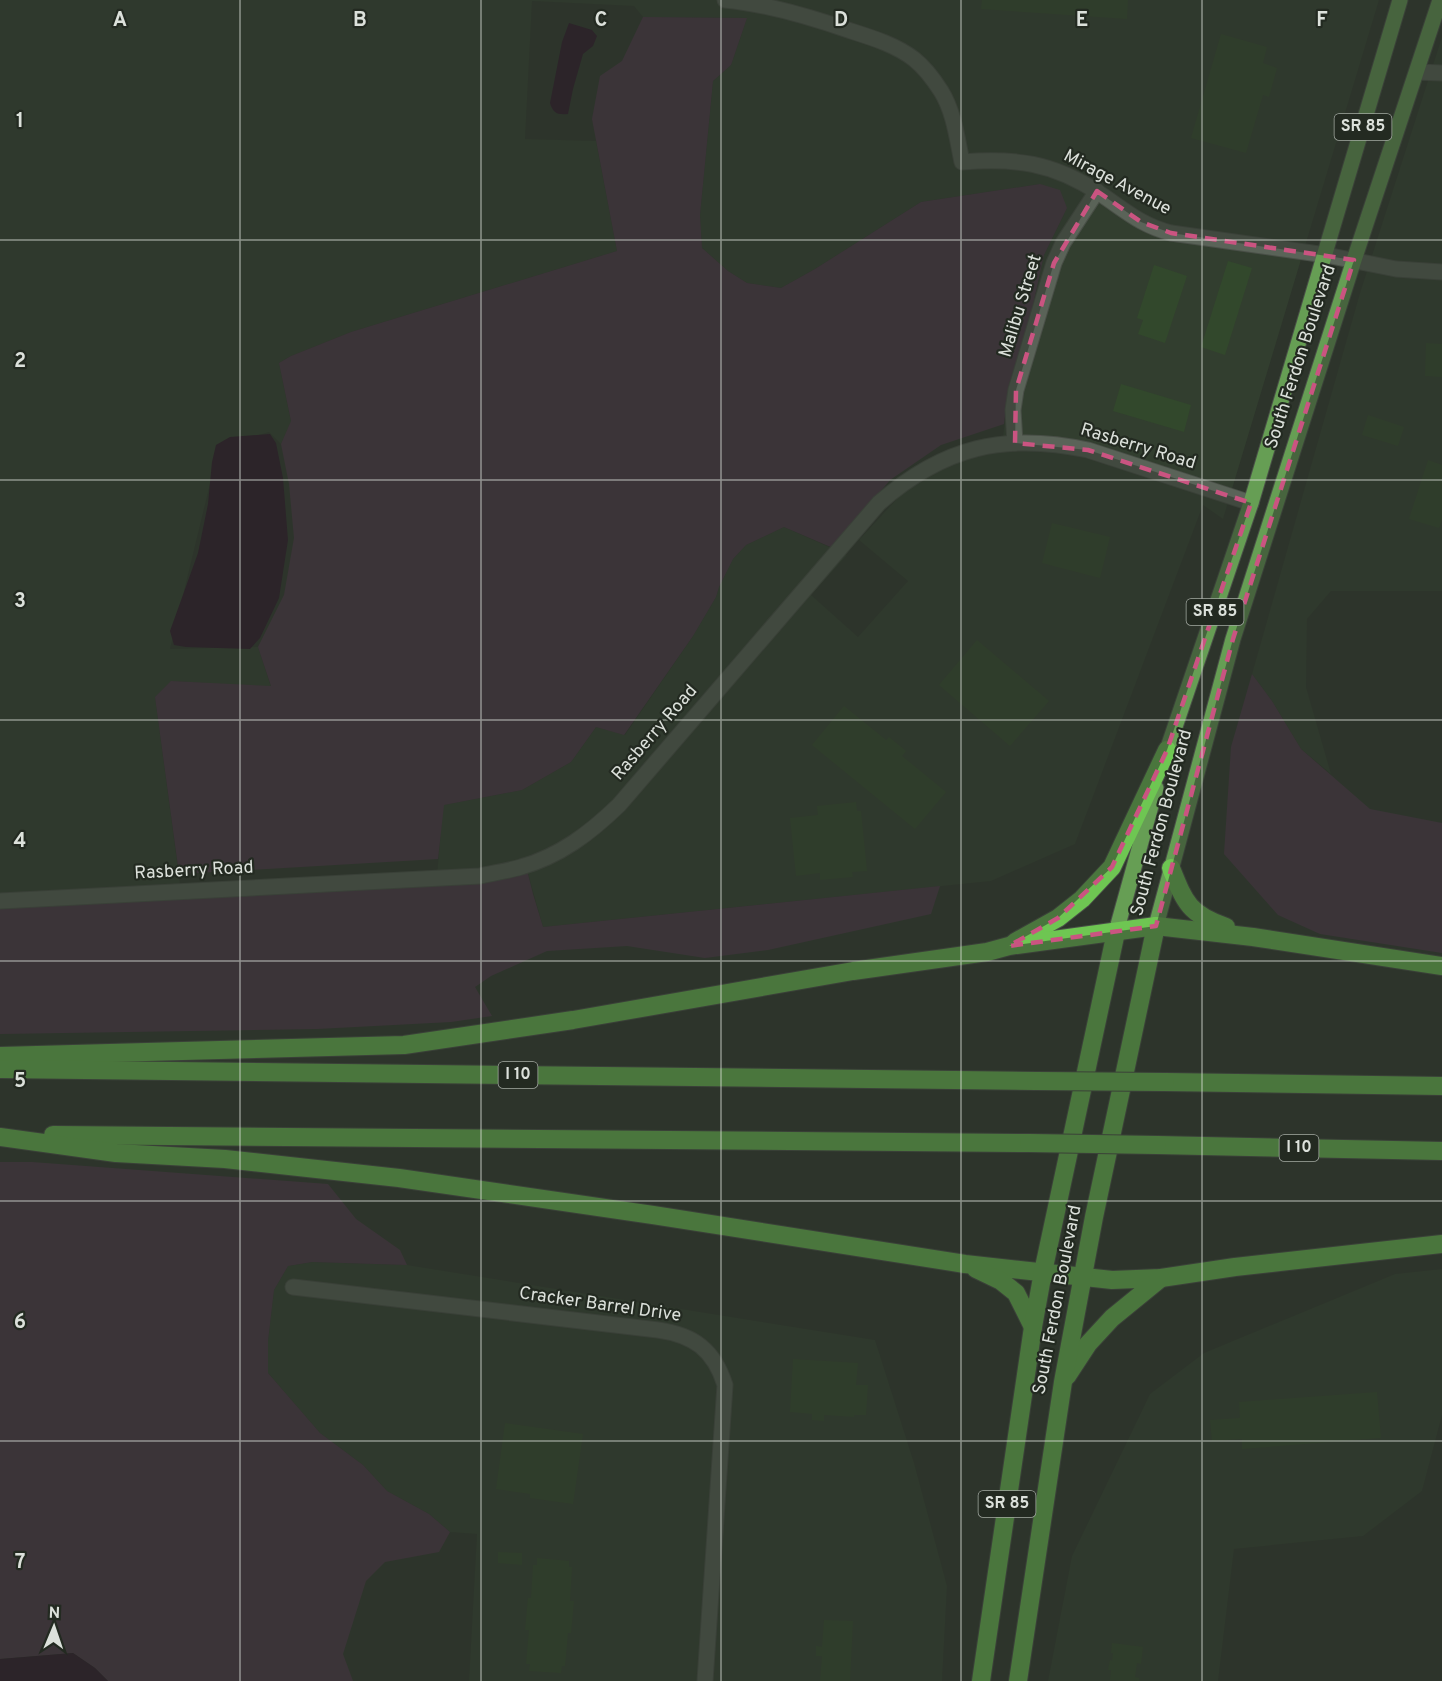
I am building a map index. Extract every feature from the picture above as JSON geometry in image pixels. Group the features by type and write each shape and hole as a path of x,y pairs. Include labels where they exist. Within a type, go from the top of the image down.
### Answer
{"highway":[{"path":"1009,946 1058,918 1082,899 1112,867 1167,750"},
{"path":"1172,868 1183,897 1194,911 1210,922 1253,937"},
{"path":"0,1056 404,1045 573,1020 853,971 987,952 1009,946 1156,926 1253,937 1442,966"},
{"name":"South Ferdon Boulevard","path":"1018,1681 1063,1382 1082,1276 1156,926"},
{"name":"South Ferdon Boulevard","path":"981,1681 1033,1327 1116,932"},
{"name":"I 10","path":"0,1070 1442,1086"},
{"path":"0,1136 116,1153 225,1159 399,1178 965,1264 1112,1280 1161,1278 1235,1267 1442,1244"},
{"name":"I 10","path":"0,1136 1029,1143 1442,1151"},
{"path":"965,1264 1001,1281 1016,1293 1033,1327"},
{"path":"1063,1382 1088,1344 1112,1318 1161,1278"}],"main road":[{"name":"South Ferdon Boulevard","path":"1116,932 1167,750 1251,503 1400,0"},
{"name":"South Ferdon Boulevard","path":"1156,926 1233,639 1440,0"}],"street":[{"name":"Mirage Avenue","path":"726,0 765,6 837,26 902,51 915,60 941,91 951,111 962,162 1011,160 1037,164 1061,172 1097,191 1141,222 1171,233 1354,260"},
{"path":"1417,72 1442,73"},
{"name":"Malibu Street","path":"1015,443 1013,411 1016,390 1054,263 1063,243 1097,191"},
{"path":"1354,260 1396,269 1442,272"},
{"name":"Rasberry Road","path":"0,901 480,876 519,868 547,858 573,844 619,805 879,503 909,479 942,460 980,447 998,443 1045,443 1088,450 1251,503"},
{"name":"Cracker Barrel Drive","path":"293,1287 674,1332 700,1345 721,1371 725,1385 705,1681"}],"highlighted area":[{"path":"1097,191 1141,222 1171,233 1354,260 1233,639 1156,926 1009,946 1058,918 1112,867 1167,750 1251,503 1088,450 1015,443 1016,390 1054,263"}],"shaded area":[{"path":"0,0 749,0 768,5 774,0 1379,0 1223,519 1203,505 1075,844 991,881 543,927 527,870 437,876 443,805 522,790 571,762 596,727 625,735 693,636 716,597 733,559 746,545 784,527 847,555 811,595 858,637 908,581 859,540 907,488 936,470 1003,437 1009,384 1029,323 1044,255 1067,208 1040,184 921,202 781,288 747,283 728,271 702,248 700,215 713,81 731,65 747,18 643,17 634,6 532,1 525,139 596,141 617,251 351,332 279,363 291,422 281,444 269,432 233,443 217,455 170,649 258,647 271,687 172,681 155,697 180,884 0,907"},
{"path":"643,17 747,18 731,65 713,81 700,215 702,248 728,271 747,283 781,288 921,202 1040,184 1060,190 1067,208 1044,255 1029,323 1009,384 1004,424 941,445 890,480 833,548 784,527 746,545 733,559 716,597 693,636 624,735 596,727 571,762 522,790 444,805 438,859 179,874 155,697 171,681 271,686 258,647 284,595 294,538 289,484 281,444 291,421 279,363 351,332 617,251 592,119 600,76 622,61"},
{"path":"569,23 592,30 597,36 593,46 583,54 568,114 561,114 554,111 550,103 562,42"},
{"path":"1442,37 1442,591 1331,591 1307,619 1306,687 1331,774 1301,749 1272,701 1252,674 1360,293"},
{"path":"270,434 276,443 283,478 288,540 279,598 260,638 250,649 174,645 170,631 198,553 208,504 216,445 230,437"},
{"path":"1252,674 1272,701 1301,749 1370,809 1442,823 1442,953 1320,934 1278,915 1224,854 1231,747"},
{"path":"527,870 543,927 940,886 931,914 768,950 705,958 627,946 547,951 491,976 475,987 492,1016 451,1022 317,1029 0,1034 0,907"},
{"path":"0,1162 32,1162 328,1184 356,1219 400,1250 407,1265 312,1262 288,1266 274,1290 268,1341 268,1373 320,1433 363,1465 387,1491 429,1514 450,1532 439,1552 385,1562 366,1581 343,1654 353,1681 108,1681 95,1668 73,1653 0,1659"},
{"path":"312,1262 407,1265 875,1340 914,1463 947,1586 942,1681 469,1681 477,1534 450,1532 429,1514 387,1491 363,1465 320,1433 268,1373 268,1341 274,1290 288,1266"},
{"path":"1442,1269 1442,1415 1422,1491 1363,1536 1234,1549 1218,1681 1048,1681 1072,1556 1150,1394 1204,1353 1395,1274"},
{"path":"73,1653 95,1668 108,1681 0,1681 0,1659"}],"building":[{"path":"982,0 1128,0 1127,19 981,9"},
{"path":"1221,34 1267,47 1263,63 1277,68 1269,97 1263,95 1246,153 1191,138"},
{"path":"1228,261 1252,268 1225,355 1201,347"},
{"path":"1154,265 1187,276 1165,343 1138,334 1143,320 1137,318"},
{"path":"1426,343 1442,344 1442,377 1425,376"},
{"path":"1121,384 1191,405 1184,432 1113,411"},
{"path":"1368,415 1404,427 1398,446 1362,435"},
{"path":"1428,460 1442,465 1442,520 1439,528 1409,519"},
{"path":"1052,523 1110,537 1100,578 1042,563"},
{"path":"977,640 1049,701 1010,746 939,685"},
{"path":"844,706 886,740 889,737 906,751 902,756 946,792 915,829 812,745"},
{"path":"856,802 857,811 861,811 867,871 852,872 853,877 820,880 820,873 796,876 790,818 818,815 817,806"},
{"path":"793,1359 858,1363 856,1385 868,1385 866,1415 854,1415 854,1417 824,1415 824,1421 812,1420 812,1414 790,1412"},
{"path":"1377,1392 1381,1438 1242,1449 1242,1439 1212,1441 1210,1420 1240,1418 1239,1402"},
{"path":"505,1423 583,1434 573,1504 530,1498 530,1494 496,1489"},
{"path":"498,1552 522,1553 522,1565 498,1563"},
{"path":"537,1558 569,1561 569,1567 572,1567 570,1601 574,1601 571,1633 568,1633 565,1666 562,1666 561,1673 529,1671 530,1664 526,1664 529,1630 525,1630 528,1598 531,1598 533,1565 537,1565"},
{"path":"824,1620 853,1621 850,1681 820,1681 822,1656 816,1656 816,1646 822,1647"},
{"path":"1112,1643 1143,1647 1141,1664 1137,1663 1135,1677 1139,1678 1139,1681 1110,1680 1111,1670 1108,1670 1110,1660 1112,1661"}]}
